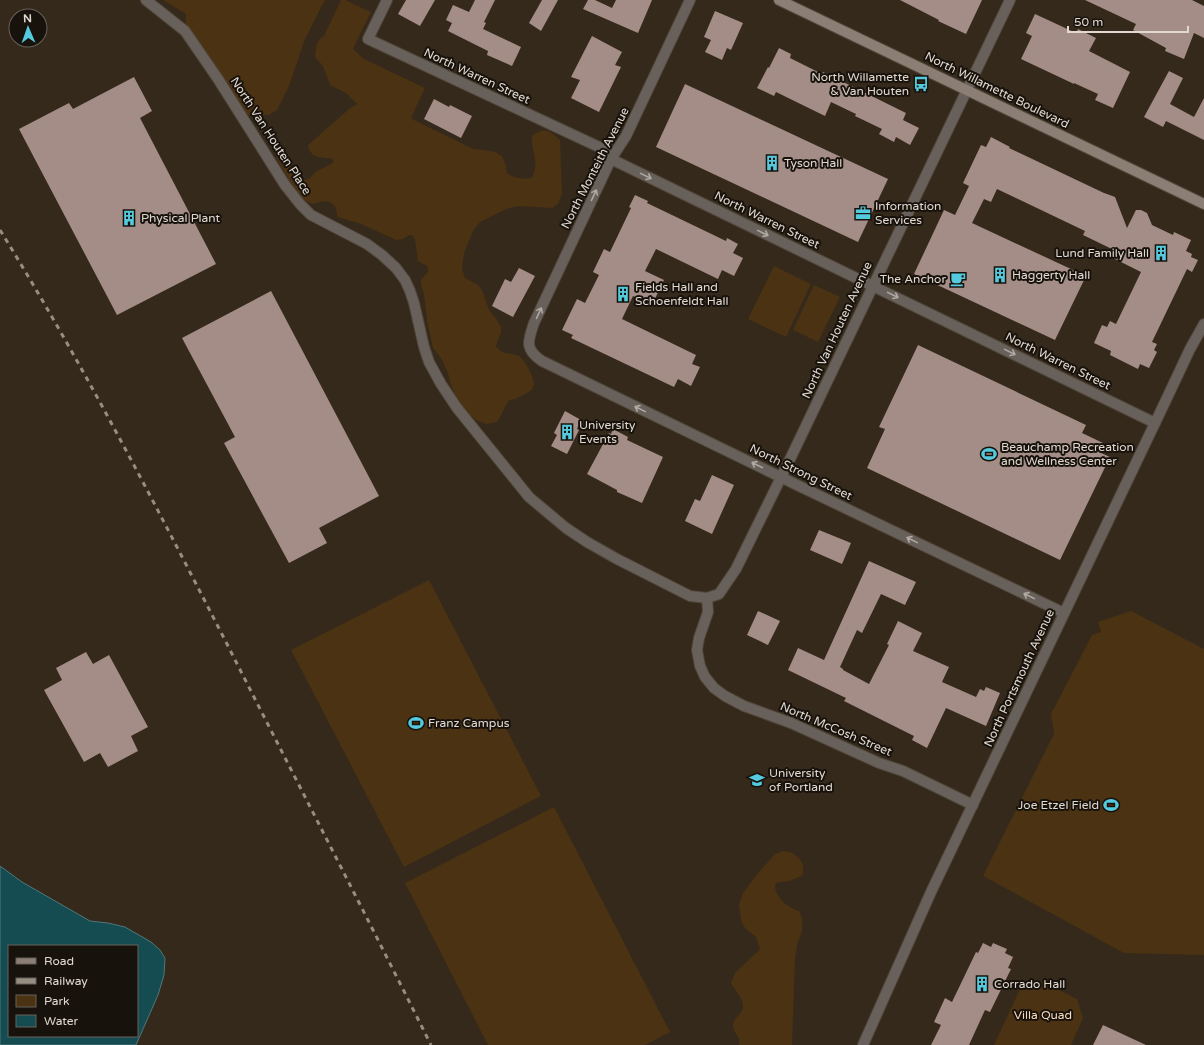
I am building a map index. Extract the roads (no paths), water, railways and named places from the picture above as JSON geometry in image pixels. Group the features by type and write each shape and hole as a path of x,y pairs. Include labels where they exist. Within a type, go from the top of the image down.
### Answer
{"main road":[{"name":"North Willamette Boulevard","path":"779,0 1204,204"}],"street":[{"name":"North Van Houten Place","path":"146,0 185,32 218,79 285,185 300,204 311,215 367,244 396,268 405,280 410,291 429,362 441,384 457,408 529,497 566,528 617,559 690,596 707,598"},
{"name":"North Warren Street","path":"386,0 368,39 599,147 611,159 1155,423"},
{"name":"North Monteith Avenue","path":"530,350 529,339 534,323 611,159 626,136 690,0"},
{"name":"North Van Houten Avenue","path":"707,598 719,594 736,569 1010,0"},
{"name":"North Portsmouth Avenue","path":"863,1045 928,899 1190,349 1204,324"},
{"name":"North Strong Street","path":"530,350 542,361 781,478 1064,613"},
{"name":"North McCosh Street","path":"707,598 708,612 698,638 697,650 704,677 714,688 725,696 744,706 791,723 878,764 903,771 973,805"}],"water":[{"path":"0,866 22,882 90,921 125,927 151,942 160,950 165,958 164,975 158,995 136,1045 0,1045"}],"railway":[{"path":"0,230 89,383 145,487 227,644 431,1045"}],"place":[{"name":"North Willamette & Van Houten","path":"921,84"},
{"name":"Tyson Hall","path":"772,163"},
{"name":"Information Services","path":"863,213"},
{"name":"Physical Plant","path":"129,218"},
{"name":"Lund Family Hall","path":"1161,253"},
{"name":"Haggerty Hall","path":"1000,275"},
{"name":"The Anchor","path":"958,279"},
{"name":"Fields Hall and Schoenfeldt Hall","path":"623,294"},
{"name":"University Events","path":"567,432"},
{"name":"Beauchamp Recreation and Wellness Center","path":"989,454"},
{"name":"Franz Campus","path":"416,723"},
{"name":"University of Portland","path":"757,780"},
{"name":"Joe Etzel Field","path":"1111,805"},
{"name":"Corrado Hall","path":"982,984"}],"park label":[{"name":"Villa Quad","path":"1043,1015"}]}
